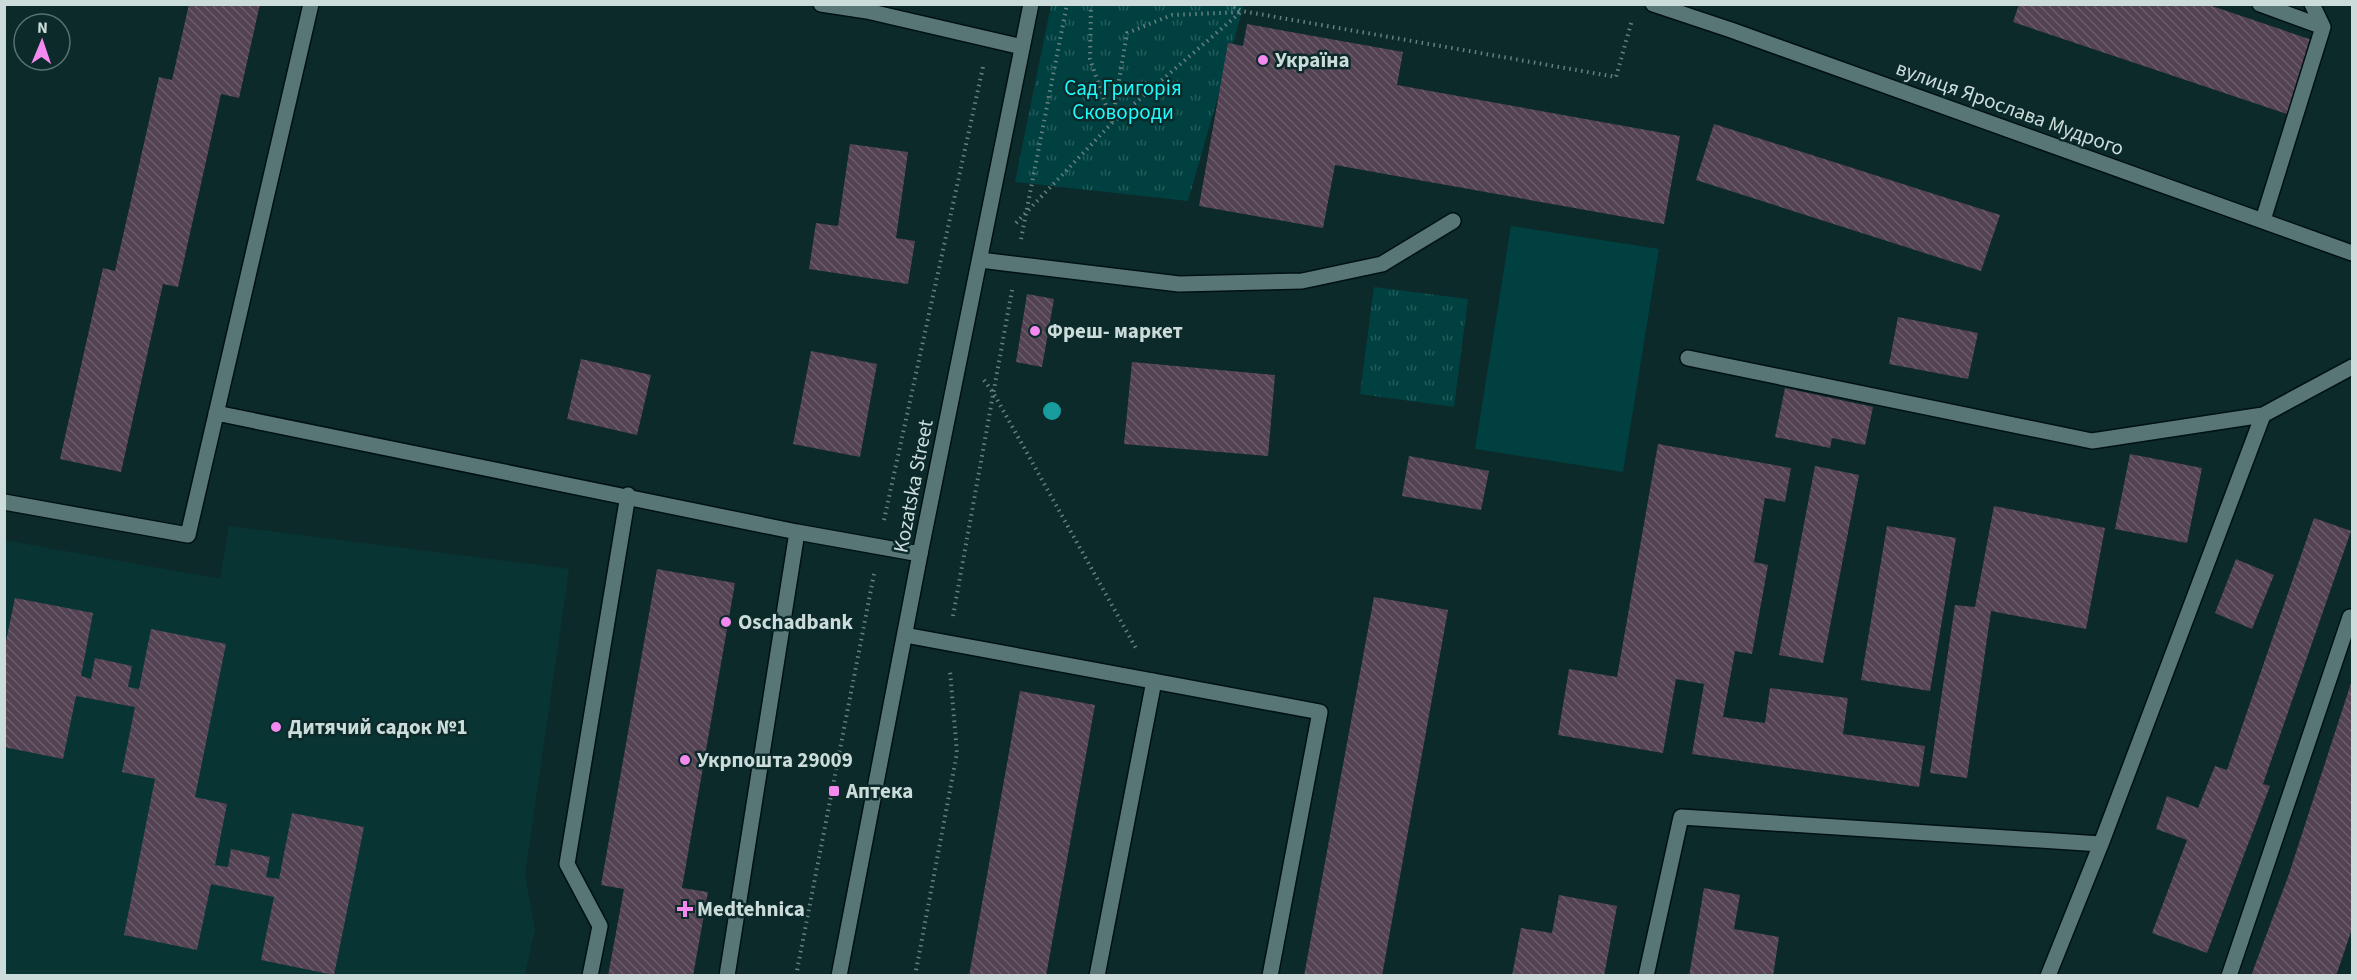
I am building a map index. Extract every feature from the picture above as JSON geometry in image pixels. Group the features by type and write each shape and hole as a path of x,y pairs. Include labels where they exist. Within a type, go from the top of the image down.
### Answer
{"street":[{"path":"4,502 188,535 311,4"},
{"path":"821,4 867,8 1022,47"},
{"name":"Kozatska Street","path":"839,975 920,555 1031,4"},
{"name":"вулиця Ярослава Мудрого","path":"1653,4 2352,253"},
{"path":"2260,4 2323,27"},
{"path":"2263,220 2323,27 2312,4"},
{"path":"980,260 1179,284 1302,281 1382,264 1453,221"},
{"path":"1688,358 2092,441 2263,415 2352,367"},
{"path":"216,413 920,555"},
{"path":"2048,975 2101,844 2263,415"},
{"path":"590,975 600,926 567,864 628,495"},
{"path":"727,975 797,531"},
{"path":"2229,975 2352,619"},
{"path":"905,635 1320,712 1270,975"},
{"path":"1097,975 1154,681"},
{"path":"1646,975 1681,817 2101,844"}],"path":[{"path":"915,975 957,753 948,642 1026,213 1067,4"},
{"path":"1091,4 1090,59 1112,123"},
{"path":"1228,4 1242,12"},
{"path":"1112,123 1127,33 1172,15 1242,12 1616,77 1633,15"},
{"path":"980,260 1112,123 1242,12"},
{"path":"796,975 879,547 989,39"},
{"path":"961,351 993,394 1154,681"}],"shaded area":[{"name":"Дитячий садок №1","path":"229,526 569,569 525,875 535,929 525,975 5,975 4,540 220,579"}],"green space":[{"name":"Сад Григорія Сковороди","path":"1051,5 1244,5 1188,201 1015,182"},
{"path":"1511,226 1659,249 1623,472 1475,449"},
{"path":"1374,287 1468,299 1454,407 1360,394"}],"building":[{"path":"189,4 260,4 239,98 221,94 178,287 163,284 121,472 60,459 103,268 115,271 159,77 172,80"},
{"path":"2019,4 2206,4 2312,40 2287,114 2013,22"},
{"path":"1247,24 1403,52 1397,85 1680,136 1664,224 1335,165 1323,228 1199,206 1228,43 1243,46"},
{"path":"1714,124 2000,215 1981,271 1696,180"},
{"path":"850,144 908,152 896,238 915,241 908,284 809,269 816,223 838,226"},
{"path":"1027,294 1054,299 1042,367 1016,362"},
{"path":"1898,317 1978,333 1968,379 1889,364"},
{"path":"811,351 877,364 860,457 793,444"},
{"path":"581,359 651,375 637,435 567,419"},
{"path":"1132,362 1275,375 1268,456 1124,444"},
{"path":"1785,388 1873,407 1865,445 1832,438 1830,448 1775,437"},
{"path":"1658,444 1791,468 1785,502 1765,498 1754,562 1768,565 1752,654 1735,651 1723,717 1765,723 1770,688 1848,698 1843,734 1925,746 1919,787 1692,754 1704,684 1676,679 1663,753 1558,735 1569,669 1617,677"},
{"path":"2130,454 2202,468 2187,543 2115,529"},
{"path":"1409,456 1489,471 1481,510 1402,496"},
{"path":"1815,466 1859,475 1823,663 1779,655"},
{"path":"1994,506 2105,528 2086,629 1991,611 1967,778 1930,773 1955,605 1975,607"},
{"path":"2314,518 2351,531 2263,784 2270,786 2207,953 2152,933 2187,840 2156,829 2167,796 2198,808 2215,766 2227,770"},
{"path":"1887,526 1956,538 1930,691 1861,680"},
{"path":"2236,559 2274,575 2252,629 2215,613"},
{"path":"657,569 735,583 682,888 708,892 693,976 608,976 624,889 601,885"},
{"path":"1374,597 1448,610 1382,976 1304,976"},
{"path":"15,598 93,613 81,676 91,679 95,658 132,666 128,687 139,689 151,629 226,644 195,797 227,804 215,865 228,867 231,849 270,857 266,877 279,879 292,813 364,827 334,975 261,960 274,897 211,884 197,950 124,935 155,779 122,772 135,707 76,696 63,759 4,747 4,651"},
{"path":"2352,680 2352,929 2336,976 2251,976 2289,874"},
{"path":"1020,691 1095,705 1046,976 969,976"},
{"path":"1704,888 1740,895 1734,929 1779,937 1773,976 1689,976"},
{"path":"1559,895 1617,906 1604,976 1512,976 1521,928 1552,933"}],"place":[{"name":"Україна","path":"1263,60"},
{"name":"Фреш- маркет","path":"1035,331"},
{"name":"Oschadbank","path":"726,622"},
{"name":"Дитячий садок №1","path":"276,727"},
{"name":"Укрпошта 29009","path":"685,760"},
{"name":"Аптека","path":"834,791"},
{"name":"Medtehnica","path":"685,909"}]}
